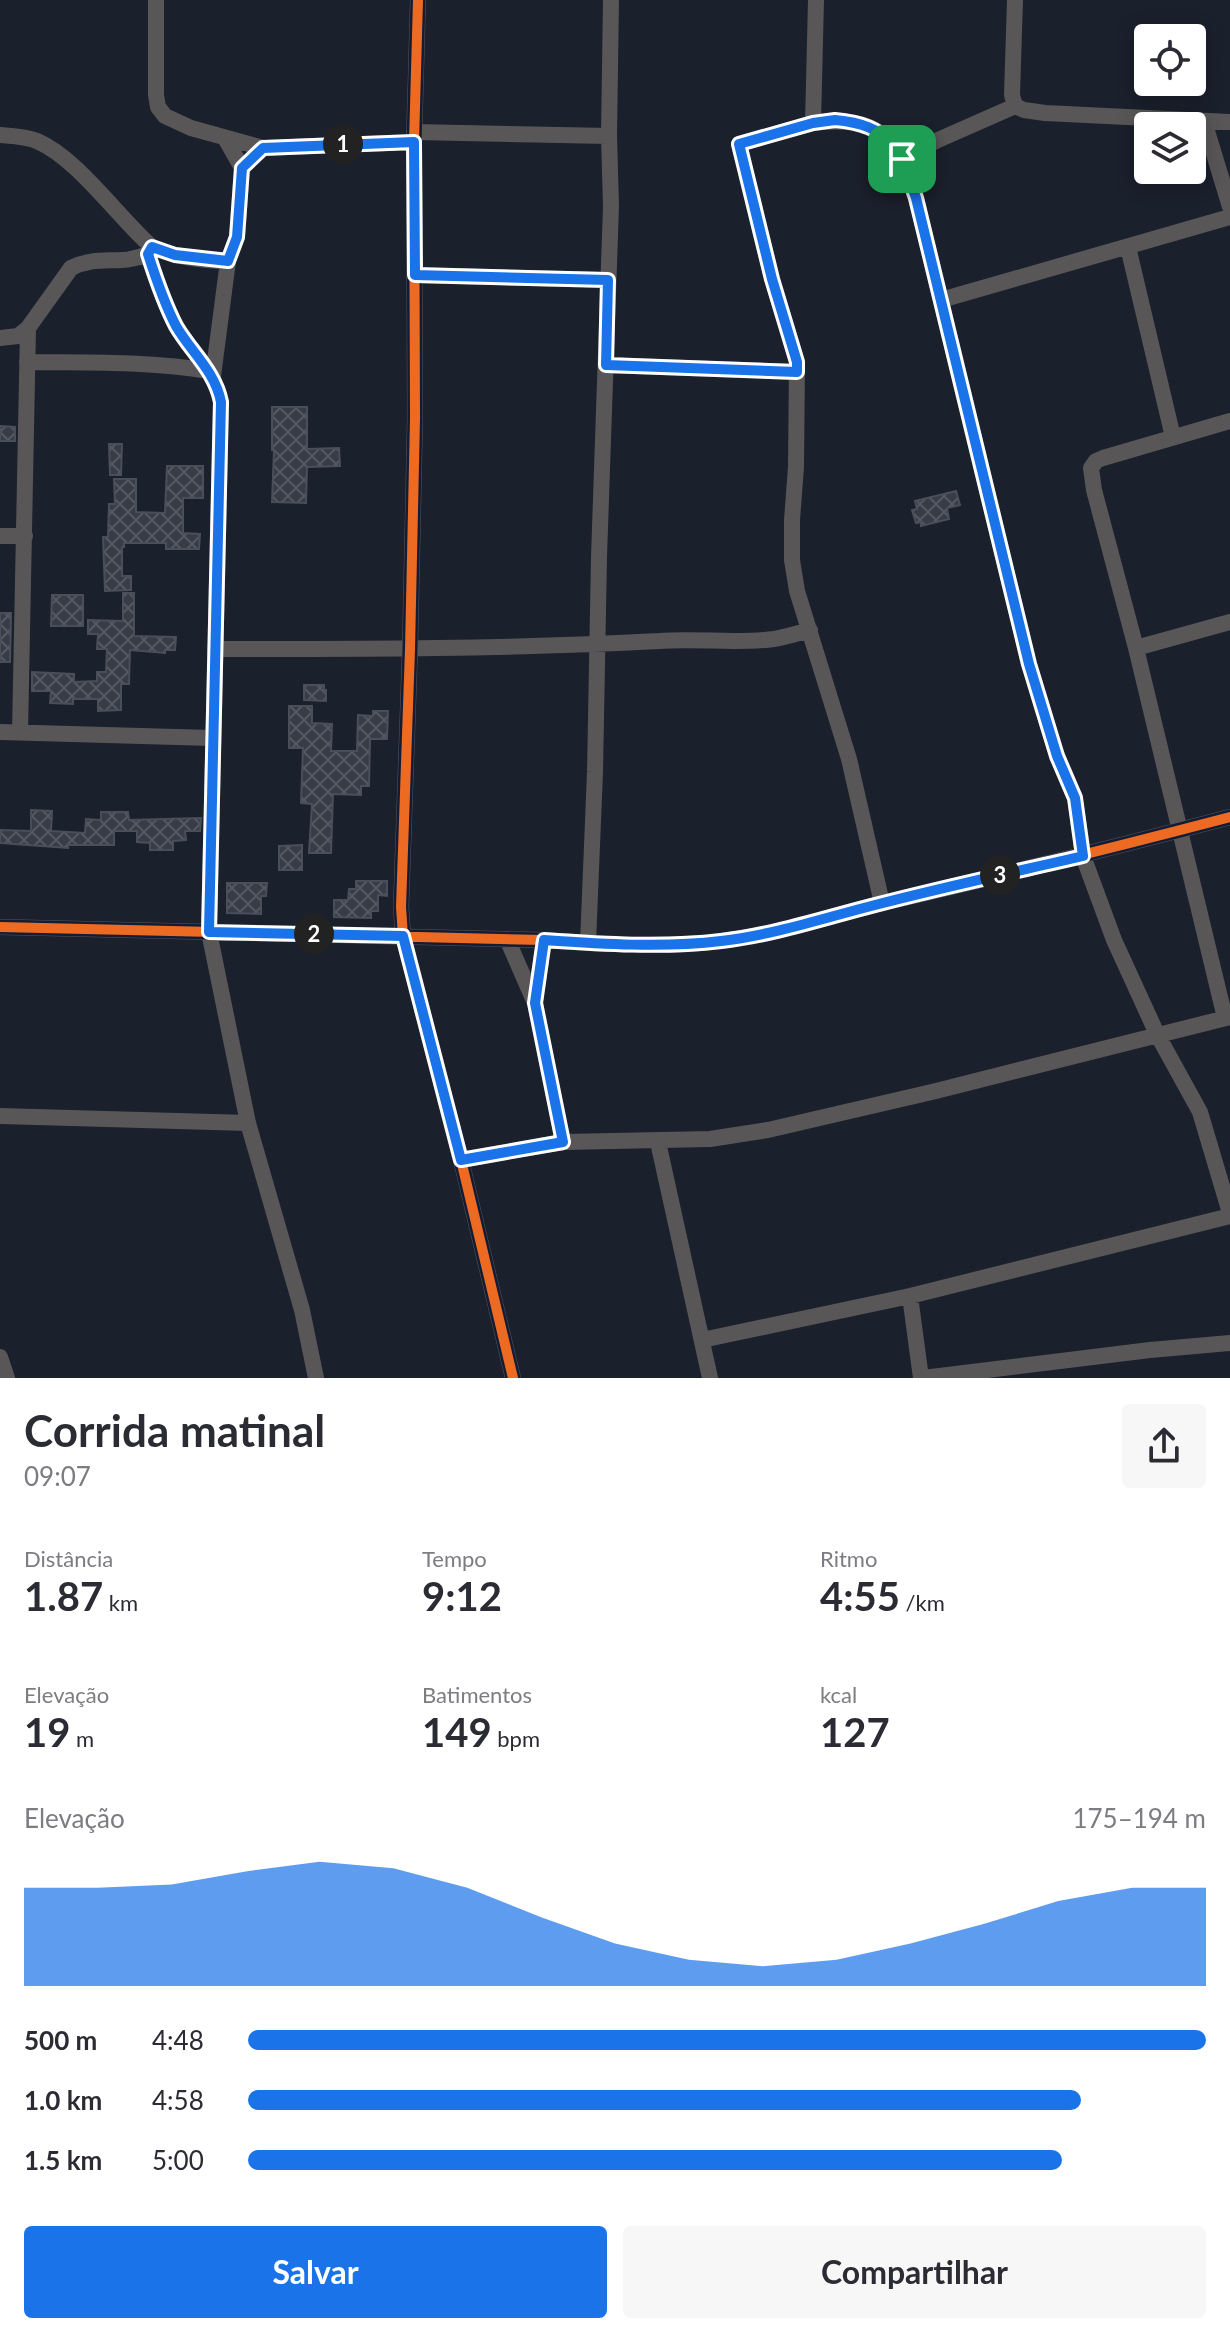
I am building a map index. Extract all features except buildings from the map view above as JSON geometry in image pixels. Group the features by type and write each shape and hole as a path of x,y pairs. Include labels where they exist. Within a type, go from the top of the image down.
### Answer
{"street":[{"path":"156,0 158,107 165,116 191,128 263,148 414,137 609,136"},
{"path":"418,0 414,137 415,418 400,890 403,936 513,1378"},
{"path":"588,943 611,206 611,0"},
{"path":"813,123 816,0"},
{"path":"1015,0 1012,95 1015,106"},
{"path":"902,159 1015,106 1045,113 1134,117"},
{"path":"702,1340 910,1296 1230,1214 1200,1112 1157,1034 1114,940 1083,856 1075,798 1057,756 1029,664 916,198 902,159 890,141 876,129 835,120 813,123 739,144 772,279 797,362 792,560 797,591 849,759 882,903"},
{"path":"1206,121 1230,122"},
{"path":"1206,128 1230,207"},
{"path":"0,135 38,142 59,154 150,250 156,279 177,328 218,386 221,402 209,932 248,1123 302,1310 316,1378"},
{"path":"211,374 228,261 237,237 242,168 225,138"},
{"path":"242,168 263,148"},
{"path":"941,300 1230,217"},
{"path":"1128,247 1173,437"},
{"path":"0,338 18,336 28,328 71,268 81,263 98,259 127,260 150,250 228,261"},
{"path":"127,260 156,279"},
{"path":"415,275 608,280"},
{"path":"20,733 28,328"},
{"path":"27,362 177,366 211,374"},
{"path":"606,365 797,372"},
{"path":"461,1160 563,1142 710,1139 768,1130 1096,1052 1228,1017 1094,490 1091,468 1103,458 1230,421"},
{"path":"0,536 25,536"},
{"path":"1136,648 1230,622"},
{"path":"215,649 410,649 664,640 749,641 777,639 810,630"},
{"path":"0,732 212,738"},
{"path":"0,927 588,943 719,941 754,936 1230,817"},
{"path":"507,939 535,1003 563,1142"},
{"path":"535,1003 544,940"},
{"path":"0,1116 248,1123"},
{"path":"658,1142 710,1378"},
{"path":"910,1296 922,1378 1230,1343"},
{"path":"0,1357 7,1378"}],"cycle path":[{"path":"418,0 414,142 415,418 401,907 403,936 513,1378"},
{"path":"0,927 544,940 632,945 699,943 784,929 1230,817"}],"route":[{"path":"835,120 876,129 890,141 902,159 916,198 1029,664 1057,756 1075,798 1083,856 754,936 663,943 544,940 535,1003 563,1142 461,1160 403,936 209,932 221,402 213,376 190,349 166,305 148,254 152,247 175,255 228,261 237,237 242,168 263,148 414,142 415,275 608,280 606,365 797,372 797,362 772,279 739,144 813,123 835,120"}]}
